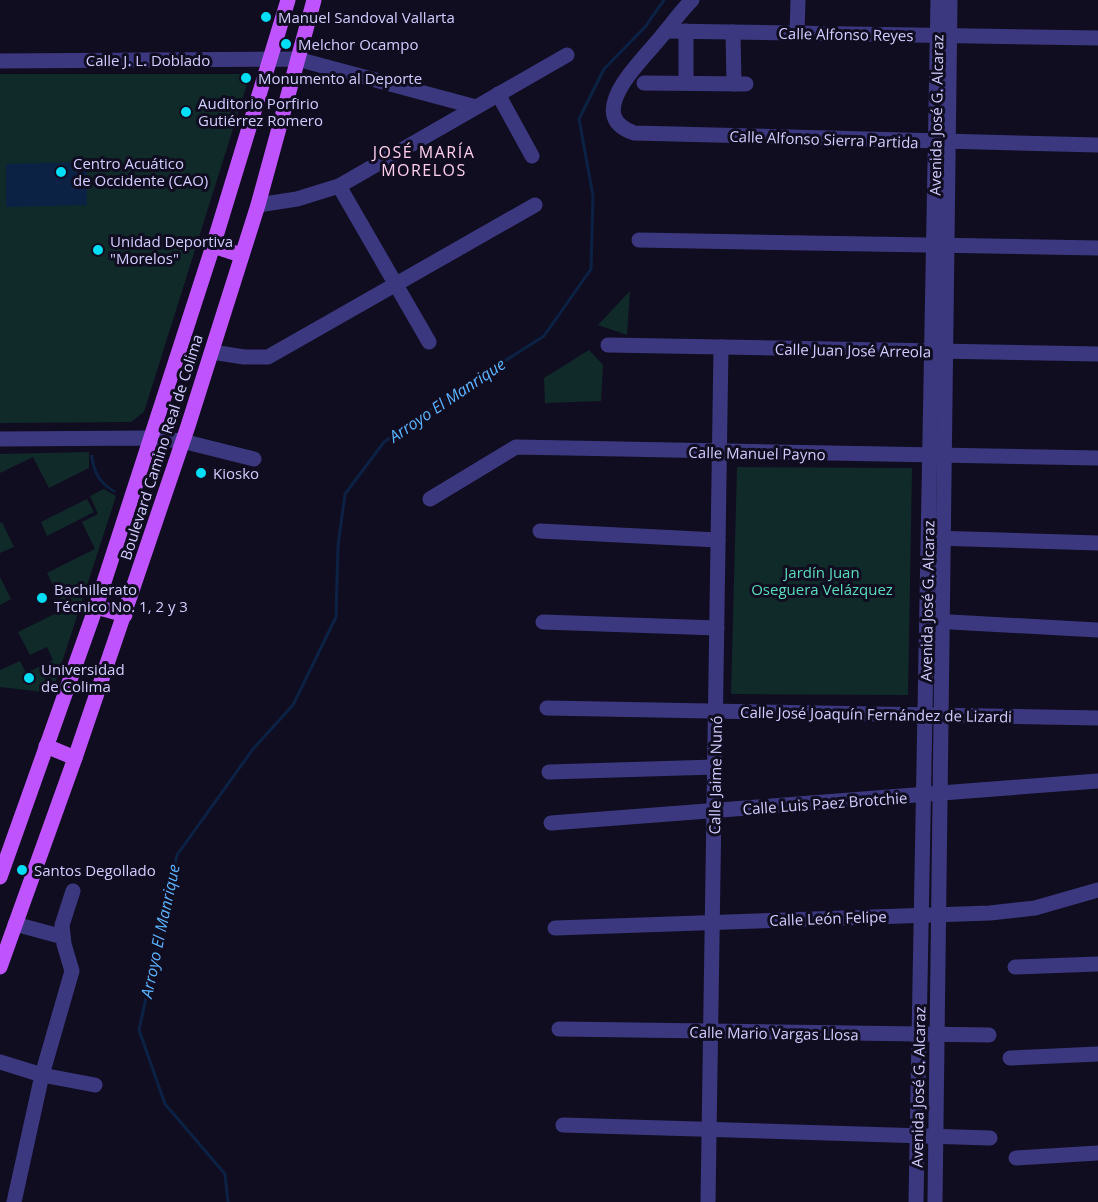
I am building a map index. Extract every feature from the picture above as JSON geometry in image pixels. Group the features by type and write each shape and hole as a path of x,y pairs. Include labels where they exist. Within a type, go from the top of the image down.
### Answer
{"main road":[{"name":"Boulevard Camino Real de Colima","path":"0,877 96,606 213,246 288,0"},
{"name":"Boulevard Camino Real de Colima","path":"0,967 125,615 212,352 258,206 314,0"},
{"path":"213,246 241,255"},
{"path":"96,606 125,615"},
{"path":"45,746 75,758"}],"street":[{"path":"666,31 692,0"},
{"path":"797,33 798,0"},
{"name":"Avenida José G. Alcaraz","path":"938,0 944,36"},
{"name":"Avenida José G. Alcaraz","path":"916,1202 925,715 934,621 936,538 944,36 950,0"},
{"name":"Calle Alfonso Reyes","path":"666,31 1098,38"},
{"name":"Calle Alfonso Sierra Partida","path":"666,31 642,58 620,89 614,102 614,117 622,129 634,133 1098,145"},
{"path":"686,31 686,83"},
{"path":"644,82 740,84 733,32"},
{"path":"258,206 297,199 339,186 567,55"},
{"name":"Calle J. L. Doblado","path":"0,61 297,59"},
{"path":"297,59 476,107"},
{"path":"498,94 532,156"},
{"path":"339,186 429,342"},
{"path":"212,352 244,357 268,357 535,205"},
{"path":"639,240 1098,248"},
{"name":"Calle Juan José Arreola","path":"608,345 1098,354"},
{"name":"Calle Jaime Nunó","path":"708,1202 721,347"},
{"path":"0,439 150,438 182,441 254,459"},
{"name":"Calle Manuel Payno","path":"430,499 516,447 1098,458"},
{"path":"540,531 718,540"},
{"path":"936,538 1098,543"},
{"path":"934,621 1098,630"},
{"name":"Avenida José G. Alcaraz","path":"934,621 941,716 935,1202"},
{"path":"543,622 717,628"},
{"name":"Calle José Joaquín Fernández de Lizardi","path":"547,708 1098,718"},
{"path":"549,771 715,766"},
{"name":"Calle Luis Paez Brotchie","path":"551,824 1098,782"},
{"name":"Calle León Felipe","path":"555,928 990,913 1035,908 1098,890"},
{"path":"14,1202 42,1075 72,971 62,925 73,891"},
{"path":"15,924 63,937"},
{"path":"1015,967 1098,964"},
{"name":"Calle Mario Vargas Llosa","path":"559,1029 989,1035"},
{"path":"1010,1058 1098,1054"},
{"path":"0,1062 42,1075 95,1085"},
{"path":"563,1125 990,1138"},
{"path":"1016,1158 1098,1153"}],"green space":[{"name":"Unidad Deportiva \"Morelos\"","path":"0,74 247,74 249,78 144,412 131,422 0,423"},
{"path":"630,291 627,335 598,325"},
{"path":"589,350 603,365 601,401 545,403 544,378"},
{"path":"89,452 89,468 49,488 33,457 0,473 0,454"},
{"name":"Jardín Juan Oseguera Velázquez","path":"737,467 912,468 908,695 731,694"},
{"path":"104,489 116,496 52,693 0,687 0,670 20,661 26,673 53,660 47,647 30,655 18,632 65,609 47,573 95,549 82,522 98,514 90,496"},
{"path":"87,499 94,512 47,536 41,522"},
{"path":"2,522 14,547 0,553 0,523"},
{"path":"0,577 11,599 0,605"}],"water":[{"path":"87,162 87,205 6,207 6,164"},
{"path":"90,455 93,455 100,476 116,491 115,493 97,478"}],"waterway":[{"name":"Arroyo El Manrique","path":"228,1202 225,1174 165,1104 139,1030 177,855 253,749 293,705 336,617 338,546 345,494 384,442 456,392 544,336 591,269 593,196 579,119 604,69 645,27 664,0"}],"place":[{"name":"Manuel Sandoval Vallarta","path":"266,17"},
{"name":"Melchor Ocampo","path":"286,44"},
{"name":"Monumento al Deporte","path":"246,78"},
{"name":"Auditorio Porfirio Gutiérrez Romero","path":"186,112"},
{"name":"Centro Acuático de Occidente (CAO)","path":"61,172"},
{"name":"Unidad Deportiva \"Morelos\"","path":"98,250"},
{"name":"Kiosko","path":"201,473"},
{"name":"Bachillerato Técnico No. 1, 2 y 3","path":"42,598"},
{"name":"Universidad de Colima","path":"29,678"},
{"name":"Santos Degollado","path":"22,870"}],"district":[{"name":"JOSÉ MARÍA MORELOS","path":"424,161"}]}
